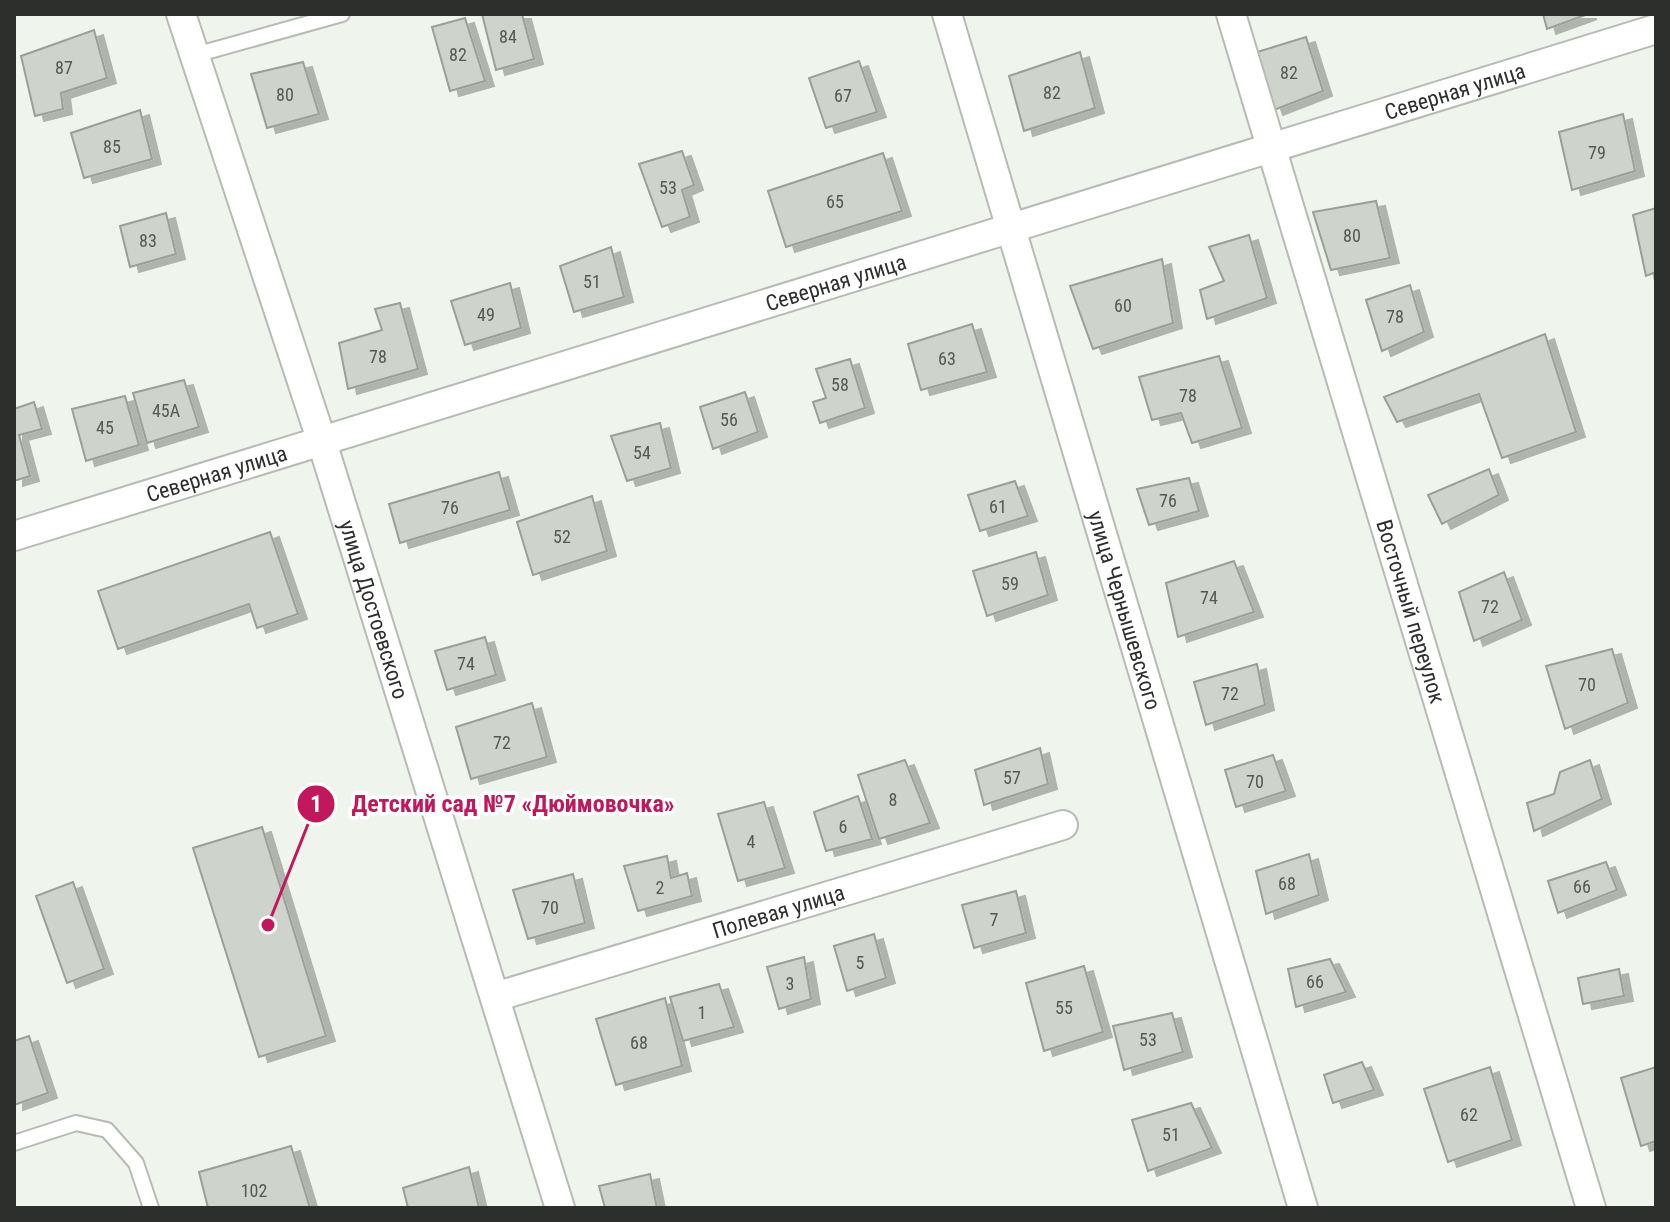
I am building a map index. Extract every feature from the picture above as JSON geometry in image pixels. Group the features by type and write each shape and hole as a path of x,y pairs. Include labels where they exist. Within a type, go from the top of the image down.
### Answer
{"street":[{"name":"улица Достоевского","path":"181,14 322,442 560,1208"},
{"name":"улица Чернышевского","path":"947,14 1303,1208"},
{"name":"Восточный переулок","path":"1231,14 1591,1208"},
{"name":"Северная улица","path":"14,536 1656,29"},
{"name":"Полевая улица","path":"495,997 1063,825"}],"lane":[{"path":"195,55 342,14"},
{"path":"14,1143 76,1123 107,1130 136,1163 151,1208"}],"building":[{"path":"482,14 522,14 534,59 496,70"},
{"path":"1543,14 1588,14 1547,29"},
{"path":"465,18 485,81 450,91 432,27"},
{"path":"94,30 107,78 61,93 63,109 35,116 21,56"},
{"path":"1306,37 1323,91 1274,110 1254,53"},
{"path":"1080,52 1095,108 1024,131 1009,76"},
{"path":"859,61 877,112 826,128 809,78"},
{"path":"303,62 319,114 267,128 251,74"},
{"path":"140,110 152,159 84,178 71,133"},
{"path":"1623,114 1635,171 1572,190 1559,132"},
{"path":"682,151 694,185 682,190 690,217 662,227 639,164"},
{"path":"883,153 902,211 786,247 768,191"},
{"path":"1376,201 1390,258 1331,270 1313,212"},
{"path":"1656,208 1656,272 1646,276 1633,215"},
{"path":"166,213 176,254 130,267 120,226"},
{"path":"1249,235 1267,298 1207,319 1200,290 1224,281 1209,247"},
{"path":"611,247 624,297 574,312 560,266"},
{"path":"1162,259 1173,323 1093,349 1070,286"},
{"path":"510,283 521,328 465,345 451,301"},
{"path":"1410,285 1424,332 1382,351 1366,300"},
{"path":"400,303 418,369 348,389 339,343 382,330 375,309"},
{"path":"972,324 987,372 921,390 908,344"},
{"path":"1545,334 1576,432 1502,458 1479,394 1397,422 1384,397"},
{"path":"1219,356 1242,428 1192,443 1181,413 1152,420 1139,377"},
{"path":"850,359 865,408 820,423 813,402 826,398 816,369"},
{"path":"184,380 199,427 147,443 133,393"},
{"path":"745,392 758,432 713,449 700,407"},
{"path":"125,396 139,445 86,461 72,409"},
{"path":"34,402 42,429 19,435 30,476 14,481 14,409"},
{"path":"660,423 671,468 627,481 611,436"},
{"path":"1489,469 1499,495 1442,524 1428,495"},
{"path":"499,472 510,510 400,543 389,504"},
{"path":"1189,478 1199,511 1149,525 1137,489"},
{"path":"1015,481 1028,516 980,531 968,495"},
{"path":"592,496 607,551 533,575 517,522"},
{"path":"270,532 298,614 257,628 249,604 118,649 98,591"},
{"path":"1036,552 1048,595 987,616 973,571"},
{"path":"1234,561 1254,612 1178,637 1166,583"},
{"path":"1504,572 1522,620 1474,641 1459,592"},
{"path":"485,637 496,675 447,690 435,651"},
{"path":"1612,649 1628,703 1565,729 1546,666"},
{"path":"1257,664 1265,705 1206,725 1194,682"},
{"path":"532,703 547,757 471,779 456,727"},
{"path":"1040,748 1048,784 984,805 975,770"},
{"path":"1273,755 1286,791 1236,807 1225,770"},
{"path":"905,760 930,823 879,839 858,775"},
{"path":"1590,760 1602,799 1534,831 1527,803 1554,794 1560,772"},
{"path":"858,796 872,839 826,851 814,812"},
{"path":"764,802 785,868 738,881 718,814"},
{"path":"262,827 326,1036 259,1057 193,848"},
{"path":"1309,854 1319,895 1266,914 1256,871"},
{"path":"667,856 671,878 687,873 692,896 638,911 624,866"},
{"path":"1606,862 1617,890 1558,913 1548,881"},
{"path":"573,874 585,923 528,939 513,890"},
{"path":"73,882 104,969 67,983 36,896"},
{"path":"1016,891 1026,933 974,948 962,905"},
{"path":"874,934 886,978 847,991 834,946"},
{"path":"804,957 811,999 779,1009 767,967"},
{"path":"1330,959 1346,992 1296,1007 1288,969"},
{"path":"1084,966 1103,1032 1044,1051 1026,983"},
{"path":"1619,969 1624,996 1583,1004 1578,978"},
{"path":"719,984 734,1027 683,1041 670,997"},
{"path":"665,998 682,1066 616,1085 596,1019"},
{"path":"1172,1013 1183,1052 1124,1070 1113,1026"},
{"path":"29,1036 48,1093 14,1105 14,1041"},
{"path":"1362,1062 1374,1090 1333,1103 1324,1075"},
{"path":"1490,1067 1512,1140 1448,1162 1424,1089"},
{"path":"1656,1067 1656,1141 1641,1146 1621,1078"},
{"path":"1191,1103 1212,1148 1148,1171 1132,1120"},
{"path":"291,1146 310,1208 208,1208 199,1172"},
{"path":"469,1167 479,1208 408,1208 403,1188"},
{"path":"650,1174 657,1208 605,1208 599,1186"}],"place":[{"name":"Детский сад №7 «Дюймовочка»","path":"268,925"}]}
